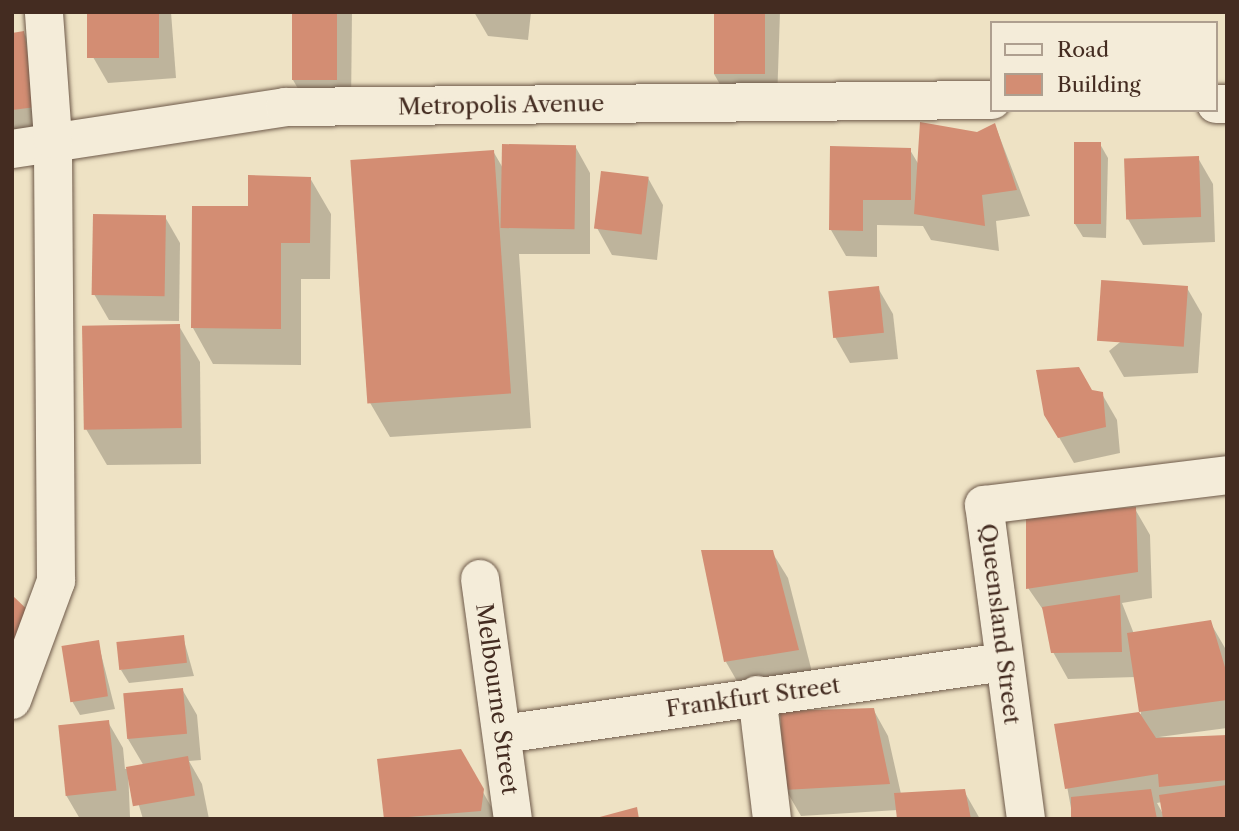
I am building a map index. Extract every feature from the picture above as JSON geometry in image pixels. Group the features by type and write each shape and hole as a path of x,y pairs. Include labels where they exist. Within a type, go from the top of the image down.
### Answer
{"street":[{"path":"12,699 56,581 53,139 44,12"},
{"name":"Metropolis Avenue","path":"12,149 53,139 285,107 990,100"},
{"name":"Queensland Street","path":"1026,819 984,505 1227,475"},
{"name":"Melbourne Street","path":"480,579 513,819"},
{"name":"Frankfurt Street","path":"503,734 757,695 1004,662"},
{"path":"757,695 772,819"}],"building":[{"path":"87,12 159,12 159,58 87,58"},
{"path":"292,12 337,12 337,80 292,80"},
{"path":"714,12 765,12 765,74 714,74"},
{"path":"24,31 36,107 12,110 12,33"},
{"path":"920,122 977,132 995,123 1017,190 982,195 985,226 914,214"},
{"path":"1074,142 1101,142 1101,224 1074,224"},
{"path":"502,144 576,145 575,229 501,228"},
{"path":"830,146 911,148 911,200 863,200 863,231 829,230"},
{"path":"494,150 511,393 367,403 350,160"},
{"path":"1199,156 1201,217 1126,220 1124,159"},
{"path":"601,171 649,177 642,234 594,229"},
{"path":"248,175 311,177 310,243 281,243 281,329 191,328 192,206 248,206"},
{"path":"93,214 166,215 165,296 92,295"},
{"path":"1101,280 1188,286 1184,347 1097,341"},
{"path":"879,286 884,333 833,338 828,291"},
{"path":"180,324 182,428 84,430 82,326"},
{"path":"1079,367 1092,390 1103,392 1106,427 1058,438 1044,415 1036,370"},
{"path":"1136,507 1138,572 1026,589 1026,516"},
{"path":"701,550 773,550 799,650 724,662"},
{"path":"12,595 37,619 12,645"},
{"path":"1120,595 1122,652 1051,653 1042,607"},
{"path":"1211,620 1227,674 1227,700 1139,712 1127,633"},
{"path":"184,635 187,663 119,670 116,642"},
{"path":"99,640 108,696 70,702 61,646"},
{"path":"183,688 187,734 127,739 123,693"},
{"path":"874,708 890,784 784,790 780,711"},
{"path":"1139,712 1156,738 1227,735 1227,780 1159,787 1158,774 1065,789 1054,724"},
{"path":"109,720 116,791 66,796 58,725"},
{"path":"461,749 484,789 481,811 384,819 377,759"},
{"path":"188,756 195,795 133,806 126,767"},
{"path":"1227,785 1227,819 1163,819 1159,795"},
{"path":"965,789 971,819 897,819 894,793"},
{"path":"1151,789 1157,819 1071,819 1071,797"},
{"path":"637,807 639,819 596,819 596,818"}]}
